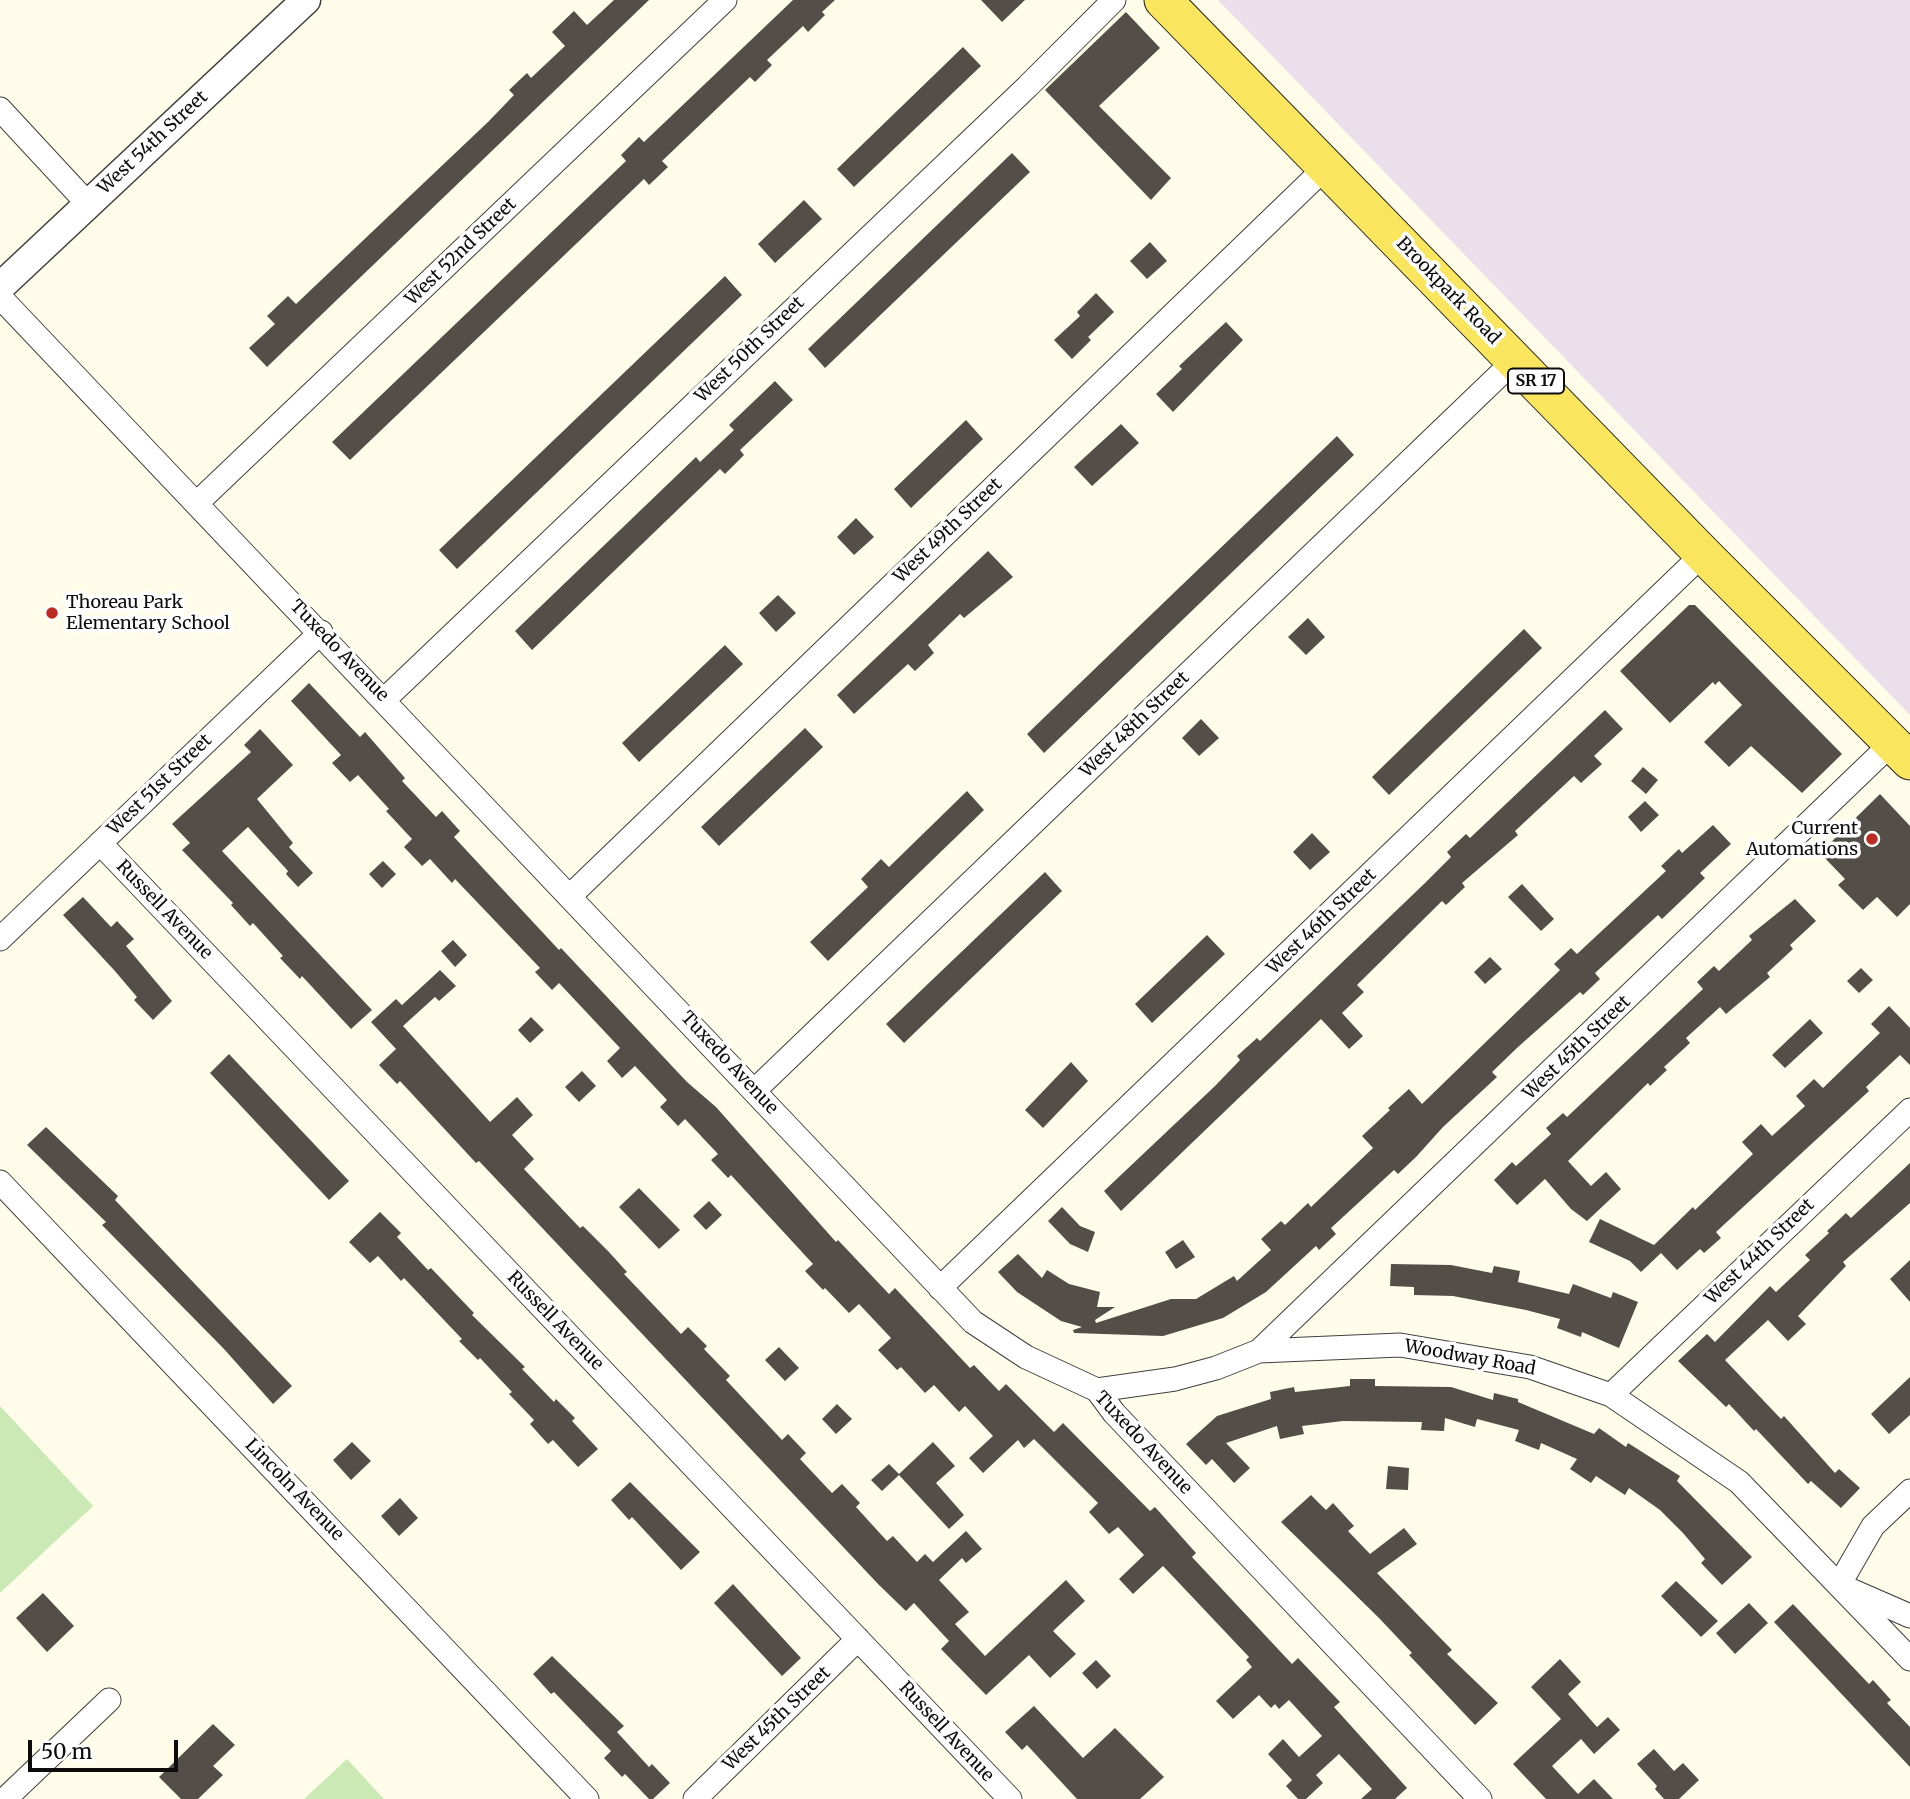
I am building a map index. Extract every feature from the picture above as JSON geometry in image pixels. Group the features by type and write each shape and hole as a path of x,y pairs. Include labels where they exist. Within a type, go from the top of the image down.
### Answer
{"main road":[{"name":"Brookpark Road","path":"1163,0 1703,554 1901,752"}],"street":[{"name":"West 54th Street","path":"0,287 306,0"},
{"name":"West 52nd Street","path":"197,503 725,0"},
{"name":"West 50th Street","path":"385,699 1027,87 1114,0"},
{"path":"0,109 88,204"},
{"name":"West 49th Street","path":"570,896 1326,167"},
{"name":"Tuxedo Avenue","path":"0,297 385,699 973,1322 1026,1357 1097,1390 1114,1413 1480,1799"},
{"name":"West 48th Street","path":"755,1090 1515,360"},
{"name":"West 46th Street","path":"940,1287 1703,554"},
{"name":"West 51st Street","path":"0,939 321,632"},
{"name":"West 45th Street","path":"1259,1351 1901,752"},
{"name":"Russell Avenue","path":"100,843 1010,1799"},
{"name":"West 44th Street","path":"1611,1395 1910,1110"},
{"name":"Lincoln Avenue","path":"0,1182 587,1799"},
{"name":"Woodway Road","path":"1097,1390 1175,1380 1259,1351 1400,1345 1530,1367 1611,1395 1739,1482 1910,1659"},
{"path":"1910,1492 1873,1526 1839,1585 1910,1616"},
{"name":"West 45th Street","path":"695,1799 858,1639"},
{"path":"5,1799 108,1700"}],"shaded area":[{"path":"1218,0 1910,0 1910,715"}],"green space":[{"path":"0,1406 93,1506 0,1593"},
{"path":"347,1759 384,1799 304,1799"}],"building":[{"path":"614,0 649,0 267,367 249,348 275,324 267,316 288,296 296,304 488,122 514,95 509,90 527,73 531,78 565,46 552,32 574,11 587,25"},
{"path":"793,0 835,0 822,12 825,15 808,32 803,26 767,60 772,65 755,82 750,77 662,161 668,167 649,185 644,179 350,460 332,442 626,161 621,155 639,137 644,142"},
{"path":"981,0 1025,0 1002,22"},
{"path":"1126,12 1160,48 1099,106 1171,178 1151,200 1045,90"},
{"path":"963,47 981,66 854,187 837,169"},
{"path":"1012,153 1030,172 825,368 808,349"},
{"path":"804,200 822,219 775,263 758,244"},
{"path":"1150,242 1167,261 1147,279 1130,261"},
{"path":"725,276 742,295 457,569 439,550"},
{"path":"1096,293 1114,312 1088,337 1091,340 1072,359 1054,340 1080,316 1077,312"},
{"path":"1226,322 1243,340 1173,412 1156,394 1182,369 1179,366"},
{"path":"775,381 793,400 740,450 744,455 725,474 720,469 532,650 515,631 696,457 700,462 734,430 729,425"},
{"path":"966,420 983,439 911,508 894,489"},
{"path":"1121,424 1139,443 1092,486 1074,467"},
{"path":"1337,436 1354,455 1044,753 1027,734"},
{"path":"856,518 874,537 854,555 837,537"},
{"path":"988,551 1013,577 964,618 960,614 928,645 934,653 915,671 908,664 854,714 837,695"},
{"path":"778,595 796,613 776,632 759,613"},
{"path":"1689,605 1695,605 1842,754 1802,793 1751,746 1729,767 1704,742 1742,705 1719,681 1715,685 1713,682 1670,723 1620,671"},
{"path":"1308,618 1325,637 1306,655 1288,637"},
{"path":"1524,629 1542,648 1389,795 1372,777"},
{"path":"725,645 743,664 639,762 622,743"},
{"path":"309,683 360,737 365,732 405,778 402,781 436,817 442,811 460,831 454,837 687,1082 716,1107 836,1242 838,1240 889,1294 895,1288 970,1368 974,1365 999,1391 1006,1384 1054,1432 1063,1423 1150,1511 1155,1507 1196,1553 1192,1557 1292,1664 1298,1658 1340,1702 1334,1707 1407,1788 1395,1799 1361,1799 1372,1789 1339,1754 1316,1775 1323,1783 1306,1799 1298,1799 1286,1786 1292,1780 1268,1754 1283,1739 1299,1757 1322,1736 1289,1700 1279,1709 1275,1704 1271,1708 1259,1695 1233,1719 1216,1701 1252,1667 1246,1660 1249,1657 1163,1566 1133,1594 1119,1579 1144,1555 1118,1527 1109,1534 1089,1512 1098,1503 1034,1439 1024,1448 1018,1440 983,1473 969,1458 993,1436 965,1406 959,1412 934,1385 925,1393 901,1367 897,1370 878,1350 891,1338 859,1304 849,1313 825,1288 823,1290 805,1271 813,1264 731,1175 728,1178 711,1160 718,1154 685,1119 678,1126 660,1107 667,1100 635,1066 622,1078 607,1061 620,1048 559,983 552,990 535,972 540,968 455,879 452,883 430,859 422,866 404,847 412,839 386,811 389,809 358,775 350,782 332,763 341,755 291,701"},
{"path":"1605,710 1623,729 1594,756 1602,764 1581,783 1574,776 1515,831 1518,835 1462,883 1465,887 1446,905 1442,901 1357,985 1364,992 1342,1013 1363,1036 1349,1049 1321,1019 1121,1211 1104,1191 1215,1086 1240,1060 1237,1056 1257,1038 1260,1041 1425,883 1451,857 1447,852 1466,834 1470,838"},
{"path":"1201,719 1219,738 1199,756 1182,738"},
{"path":"805,728 823,747 719,846 701,827"},
{"path":"260,729 293,765 257,799 293,843 289,847 313,873 298,887 286,874 288,871 248,827 222,851 372,1010 351,1029 302,976 300,979 280,958 283,956 253,923 250,926 231,905 233,903 182,850 190,843 172,824 251,752 244,745"},
{"path":"1643,767 1658,780 1646,794 1631,781"},
{"path":"967,791 984,810 828,961 810,942 868,887 861,879 881,859 889,867"},
{"name":"Current Automations","path":"1880,794 1910,826 1910,904 1897,917 1877,897 1863,910 1838,885 1845,879 1820,853"},
{"path":"1645,801 1659,815 1641,832 1628,817"},
{"path":"1713,825 1731,844 1700,873 1705,878 1662,919 1658,915 1595,973 1600,979 1583,995 1580,992 1518,1047 1492,1072 1497,1077 1443,1127 1416,1157 1398,1174 1394,1170 1331,1228 1336,1234 1319,1250 1316,1246 1266,1292 1223,1318 1163,1336 1074,1333 1073,1330 1082,1327 1061,1321 1017,1292 998,1272 1018,1254 1042,1278 1047,1270 1069,1284 1100,1292 1097,1307 1115,1307 1095,1320 1096,1323 1171,1299 1196,1299 1234,1276 1237,1281 1271,1250 1261,1239 1281,1221 1285,1225 1308,1203 1311,1207 1373,1148 1362,1136 1390,1110 1388,1108 1409,1089 1422,1104 1560,970 1554,964 1571,948 1577,954 1666,871 1661,866 1679,849 1682,853"},
{"path":"1312,833 1330,852 1310,870 1293,852"},
{"path":"383,861 396,874 382,888 369,874"},
{"path":"1045,872 1062,891 904,1043 886,1024"},
{"path":"1522,884 1554,919 1541,931 1508,897"},
{"path":"83,897 111,927 117,921 134,939 126,946 172,1001 153,1020 134,1000 137,997 114,970 63,915"},
{"path":"1795,899 1816,921 1790,945 1793,949 1767,973 1770,977 1726,1014 1720,1007 1686,1038 1690,1043 1664,1067 1667,1070 1650,1086 1648,1083 1568,1161 1591,1186 1606,1172 1621,1189 1587,1221 1571,1209 1545,1179 1517,1205 1494,1180 1512,1162 1516,1166 1551,1134 1546,1128 1563,1113 1567,1117 1703,989 1697,982 1714,966 1719,971 1752,940 1749,936"},
{"path":"1207,935 1225,954 1152,1023 1135,1004"},
{"path":"453,940 467,955 455,967 441,951"},
{"path":"1490,957 1502,969 1485,984 1474,972"},
{"path":"1861,968 1873,980 1859,993 1847,981"},
{"path":"440,970 456,986 439,1001 435,997 403,1026 490,1122 517,1097 533,1115 512,1135 534,1159 524,1169 580,1228 583,1226 609,1252 627,1272 624,1274 681,1334 688,1327 707,1346 704,1349 730,1376 726,1380 782,1440 788,1434 806,1453 800,1459 832,1493 842,1484 860,1503 856,1507 887,1541 893,1536 917,1562 925,1554 933,1562 966,1531 982,1549 966,1563 962,1558 939,1580 969,1612 955,1624 985,1656 1066,1580 1085,1601 1053,1631 1076,1654 1050,1678 1029,1655 986,1695 941,1649 949,1641 914,1603 906,1611 879,1585 479,1161 476,1163 400,1081 397,1084 379,1065 396,1049 371,1022 396,999 402,1005"},
{"path":"1889,1006 1910,1028 1910,1065 1900,1055 1866,1087 1869,1091 1716,1232 1721,1238 1704,1253 1700,1249 1677,1270 1661,1253 1641,1272 1630,1261 1589,1242 1600,1219 1654,1245 1753,1154 1742,1142 1761,1124 1772,1136 1805,1106 1796,1096 1814,1079 1823,1088 1880,1033 1871,1024"},
{"path":"531,1017 544,1030 530,1043 518,1030"},
{"path":"1810,1019 1823,1033 1785,1068 1772,1055"},
{"path":"229,1054 349,1181 329,1200 210,1073"},
{"path":"1071,1062 1088,1081 1043,1128 1025,1110"},
{"path":"582,1071 596,1086 579,1102 565,1087"},
{"path":"46,1127 118,1196 115,1200 292,1386 273,1404 224,1349 102,1225 106,1222 27,1145"},
{"path":"1910,1163 1910,1203 1843,1262 1846,1266 1798,1316 1806,1324 1788,1341 1768,1320 1725,1360 1781,1419 1784,1416 1835,1473 1839,1469 1860,1488 1841,1508 1811,1481 1808,1484 1756,1429 1754,1431 1729,1404 1726,1407 1678,1361 1707,1334 1715,1342 1770,1286 1776,1292 1810,1260 1805,1255 1829,1233 1827,1231 1846,1213 1851,1218"},
{"path":"639,1188 680,1230 659,1249 619,1207"},
{"path":"709,1201 722,1215 706,1230 693,1216"},
{"path":"1062,1207 1080,1226 1095,1232 1088,1252 1070,1244 1048,1221"},
{"path":"380,1212 401,1233 397,1237 428,1270 431,1268 474,1313 472,1315 525,1367 522,1369 554,1402 556,1399 575,1418 572,1421 598,1449 578,1467 553,1440 548,1444 530,1424 534,1420 509,1394 512,1392 480,1358 478,1360 459,1341 462,1339 404,1278 401,1281 378,1256 370,1263 349,1242"},
{"path":"1183,1240 1195,1257 1176,1269 1165,1252"},
{"path":"1910,1260 1910,1302 1890,1279"},
{"path":"1391,1264 1451,1265 1492,1273 1494,1266 1520,1271 1518,1282 1569,1294 1573,1284 1611,1298 1613,1292 1638,1302 1619,1348 1582,1332 1581,1337 1557,1328 1560,1319 1526,1310 1453,1296 1414,1295 1414,1287 1390,1286"},
{"path":"779,1347 799,1368 785,1381 765,1360"},
{"path":"1910,1377 1910,1415 1889,1434 1871,1414"},
{"path":"1350,1379 1375,1379 1375,1386 1451,1387 1493,1400 1494,1393 1518,1399 1518,1402 1594,1434 1599,1428 1626,1447 1628,1443 1680,1476 1677,1481 1752,1557 1722,1585 1701,1563 1705,1559 1683,1533 1660,1510 1629,1488 1625,1495 1596,1476 1591,1483 1570,1469 1577,1459 1541,1443 1539,1450 1515,1441 1519,1430 1477,1419 1475,1427 1445,1418 1444,1431 1421,1430 1422,1422 1343,1421 1302,1426 1304,1434 1280,1439 1277,1426 1226,1443 1250,1468 1234,1483 1212,1459 1206,1465 1186,1444 1217,1416 1271,1399 1270,1392 1294,1387 1295,1392 1350,1386"},
{"path":"837,1404 852,1419 836,1434 822,1419"},
{"path":"352,1442 371,1461 351,1480 333,1460"},
{"path":"933,1442 955,1466 936,1483 964,1515 949,1529 899,1475 882,1491 871,1480 889,1464 899,1474"},
{"path":"1388,1466 1409,1468 1408,1490 1386,1489"},
{"path":"630,1482 700,1552 681,1570 632,1517 629,1520 611,1500"},
{"path":"1311,1495 1326,1510 1333,1503 1354,1526 1348,1531 1370,1554 1404,1528 1417,1544 1377,1573 1452,1650 1447,1654 1498,1703 1475,1725 1409,1655 1412,1653 1379,1618 1281,1522"},
{"path":"400,1498 418,1518 399,1536 381,1516"},
{"path":"1676,1581 1718,1621 1701,1637 1661,1596"},
{"path":"733,1584 801,1658 782,1676 714,1603"},
{"path":"43,1593 74,1626 47,1652 16,1618"},
{"path":"1749,1603 1768,1623 1735,1654 1716,1633"},
{"path":"1793,1604 1869,1684 1873,1680 1891,1700 1887,1703 1910,1727 1910,1767 1774,1622"},
{"path":"552,1656 624,1726 617,1732 649,1767 652,1764 670,1783 653,1799 649,1799 625,1774 622,1777 604,1758 611,1751 533,1674"},
{"path":"1560,1659 1581,1682 1568,1694 1597,1727 1608,1717 1620,1730 1594,1754 1581,1739 1552,1766 1578,1794 1594,1779 1613,1799 1546,1799 1513,1764 1561,1719 1531,1687"},
{"path":"1096,1660 1111,1676 1097,1689 1082,1673"},
{"path":"1034,1706 1083,1758 1115,1728 1164,1777 1140,1799 1077,1799 1027,1745 1022,1750 1005,1732"},
{"path":"213,1724 235,1745 213,1766 223,1775 198,1799 181,1799 159,1777"},
{"path":"1654,1749 1674,1771 1683,1763 1699,1780 1679,1799 1664,1799 1655,1789 1657,1786 1637,1764"}],"place":[{"name":"Thoreau Park Elementary School","path":"52,613"},
{"name":"Current Automations","path":"1872,839"}]}
